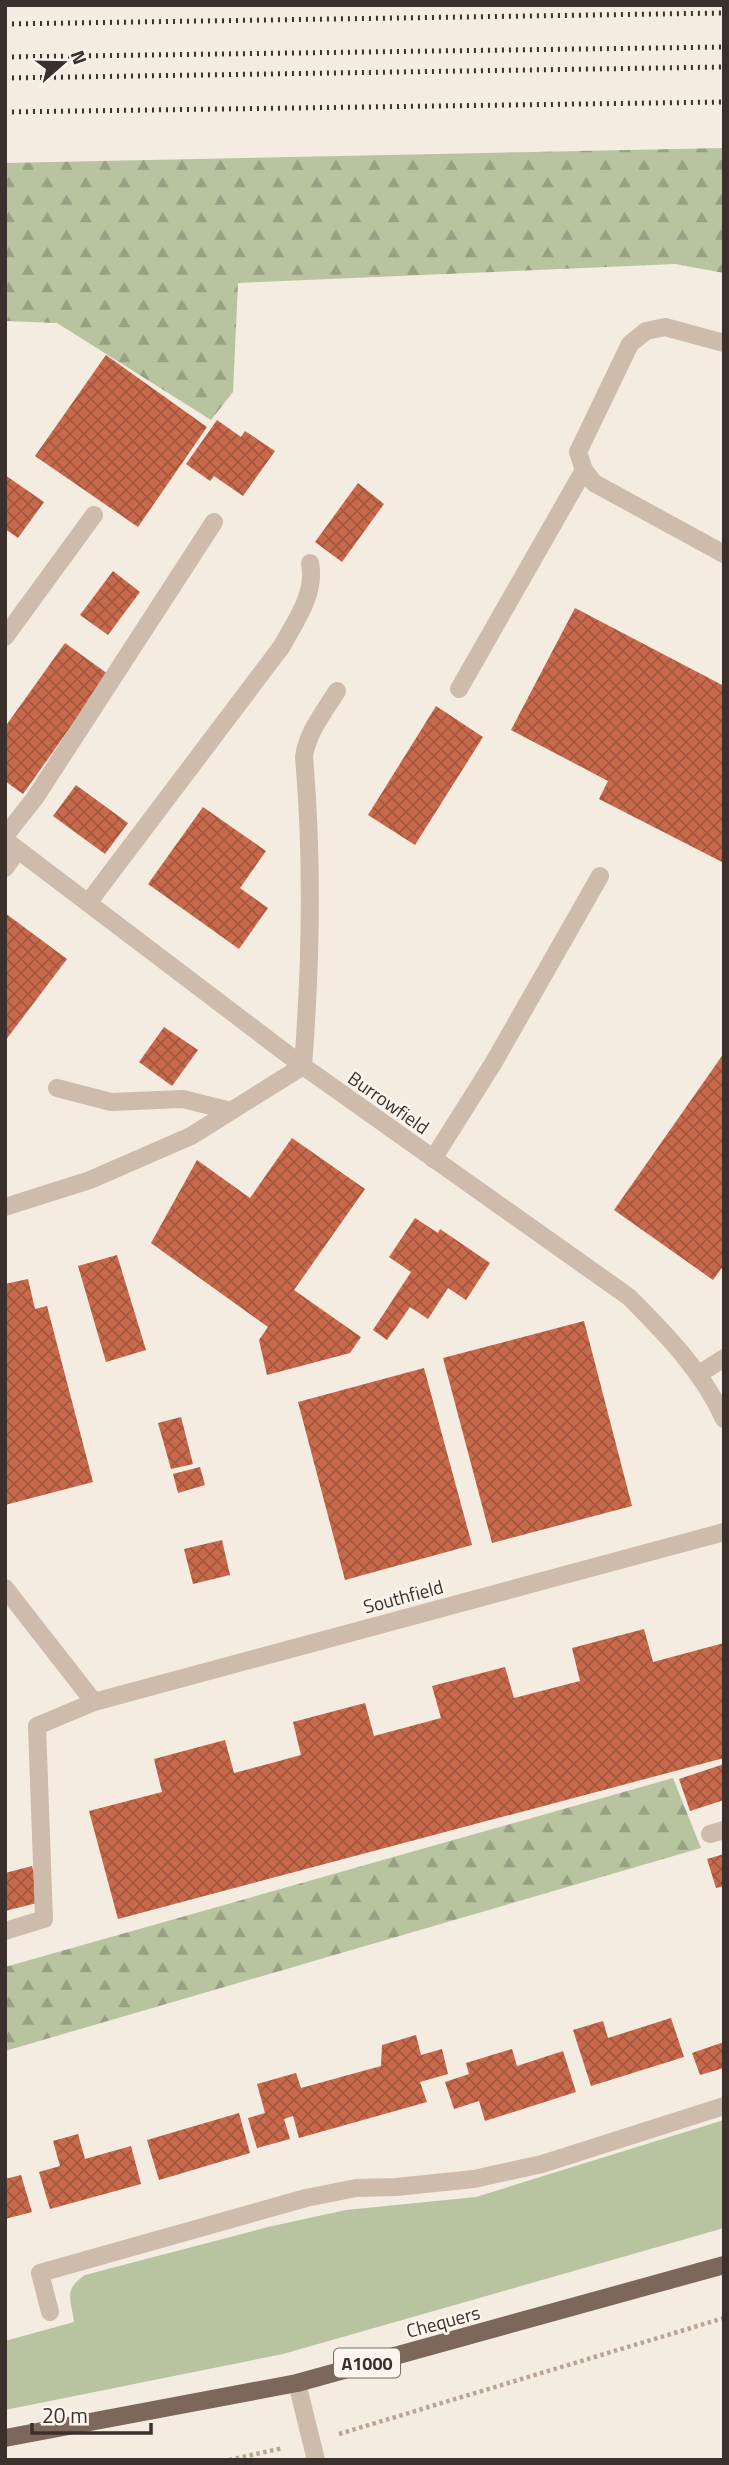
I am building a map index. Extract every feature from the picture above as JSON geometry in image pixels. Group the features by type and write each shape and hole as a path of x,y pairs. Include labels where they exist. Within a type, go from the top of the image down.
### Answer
{"main road":[{"name":"Chequers","path":"5,2438 297,2383 724,2265"}],"street":[{"path":"724,343 665,327 646,331 630,344 578,452 584,470 594,483 724,554"},
{"path":"459,689 584,470"},
{"path":"5,637 93,515"},
{"path":"5,868 10,842 35,798 214,522"},
{"path":"88,903 282,646 306,601 312,576 310,563"},
{"path":"5,1207 90,1180 191,1136 303,1066 309,993 310,914 304,757 309,739 337,691"},
{"name":"Burrowfield","path":"10,842 303,1066 629,1297 661,1328 699,1374 724,1419"},
{"path":"433,1158 494,1062 600,876"},
{"path":"57,1088 111,1102 183,1099 232,1111"},
{"path":"699,1374 724,1358"},
{"name":"Southfield","path":"5,1931 44,1919 37,1726 94,1702 724,1532"},
{"path":"5,1588 94,1702"},
{"path":"50,2312 40,2273 306,2198 356,2188 474,2179 542,2164 724,2106"},
{"path":"297,2383 314,2451"}],"path":[{"path":"229,2460 314,2451 724,2318"}],"green space":[{"path":"724,148 724,273 675,264 238,283 233,392 211,420 57,323 5,321 5,163"},
{"path":"673,1778 701,1848 5,2051 5,1967"},
{"path":"724,2120 724,2228 283,2354 5,2410 5,2341 74,2322 71,2290 85,2275 268,2227 346,2210 476,2197"}],"building":[{"path":"106,355 207,427 138,527 35,456"},
{"path":"217,420 241,437 245,431 275,451 243,496 214,476 210,481 186,464"},
{"path":"5,475 44,502 18,538 5,529"},
{"path":"358,483 384,504 342,562 315,542"},
{"path":"113,571 140,592 108,635 80,615"},
{"path":"575,608 724,686 724,863 599,799 608,781 511,730"},
{"path":"65,643 108,674 23,794 5,781 5,727"},
{"path":"436,706 483,737 415,845 368,815"},
{"path":"76,785 128,823 105,854 53,816"},
{"path":"203,807 266,851 240,888 268,908 239,949 148,884"},
{"path":"5,913 67,959 5,1041"},
{"path":"164,1027 198,1050 172,1086 139,1062"},
{"path":"724,1053 724,1265 713,1280 614,1210"},
{"path":"292,1138 365,1189 294,1290 361,1337 350,1353 267,1375 259,1340 268,1327 151,1243 197,1160 250,1198"},
{"path":"415,1218 438,1233 440,1229 490,1263 466,1300 448,1288 428,1319 410,1307 387,1340 373,1330 411,1272 389,1257"},
{"path":"117,1255 146,1350 106,1362 78,1266"},
{"path":"28,1279 35,1309 47,1306 93,1482 5,1505 5,1284"},
{"path":"584,1321 632,1506 492,1543 443,1358"},
{"path":"424,1368 472,1545 345,1580 298,1402"},
{"path":"181,1417 193,1464 171,1469 158,1423"},
{"path":"200,1467 205,1485 178,1493 173,1474"},
{"path":"222,1540 230,1575 193,1584 184,1549"},
{"path":"644,1629 653,1662 724,1643 724,1758 118,1919 89,1811 162,1792 154,1759 225,1740 234,1773 268,1764 301,1755 293,1722 365,1703 374,1736 441,1718 432,1686 505,1667 514,1698 580,1681 572,1648"},
{"path":"724,1764 724,1800 690,1811 679,1779"},
{"path":"724,1854 724,1886 716,1888 707,1859"},
{"path":"32,1866 41,1902 5,1911 5,1873"},
{"path":"671,2018 684,2057 591,2086 573,2030 603,2021 608,2038"},
{"path":"416,2035 421,2055 442,2049 448,2074 420,2082 427,2102 299,2138 293,2116 284,2119 290,2139 257,2148 248,2118 265,2113 257,2084 296,2073 301,2088 381,2066 382,2045"},
{"path":"724,2042 724,2068 700,2075 692,2053"},
{"path":"512,2049 517,2066 563,2051 576,2092 485,2121 479,2101 454,2109 445,2082 469,2074 466,2063"},
{"path":"239,2113 250,2153 159,2180 147,2140"},
{"path":"78,2134 85,2159 131,2146 141,2184 50,2209 39,2172 60,2166 53,2141"},
{"path":"21,2175 32,2212 5,2219 5,2179"}],"railway":[{"path":"5,24 724,13"},
{"path":"5,57 724,47"},
{"path":"5,78 724,67"},
{"path":"5,112 724,102"}]}
